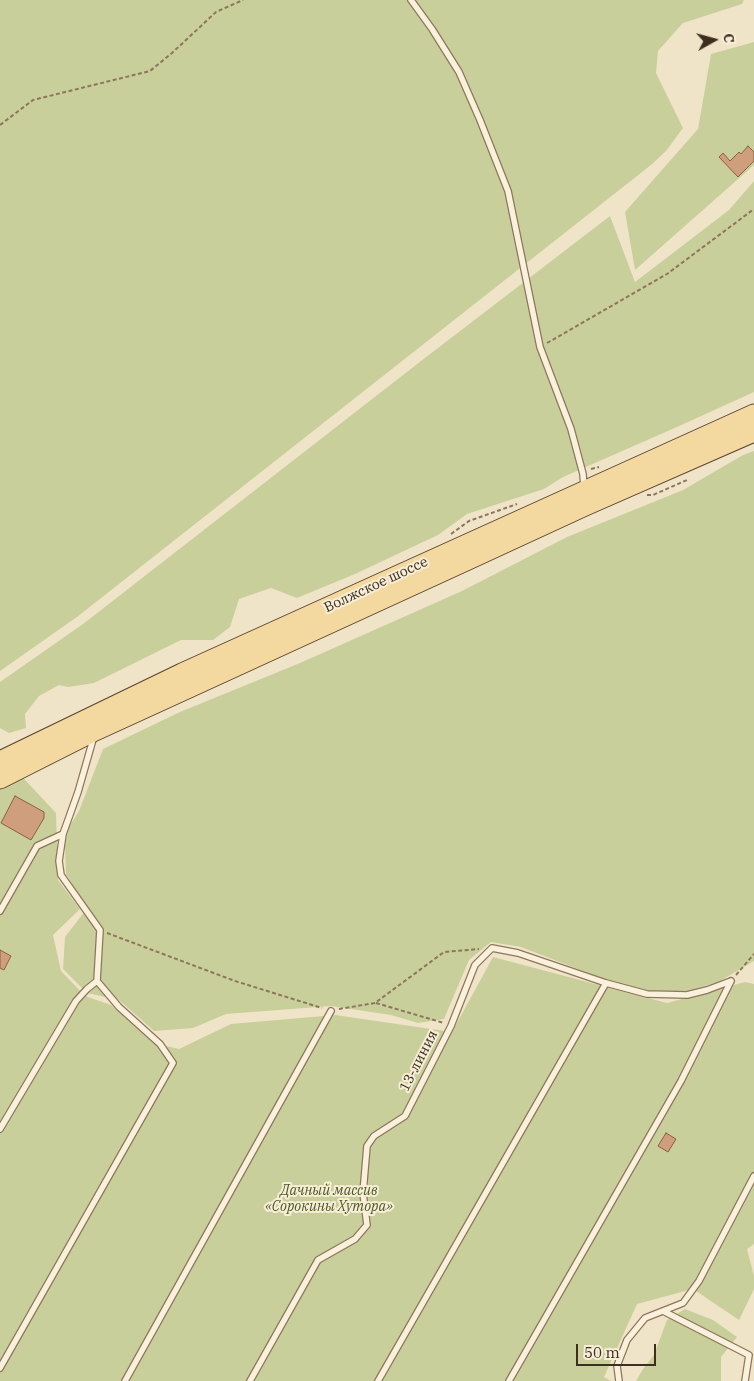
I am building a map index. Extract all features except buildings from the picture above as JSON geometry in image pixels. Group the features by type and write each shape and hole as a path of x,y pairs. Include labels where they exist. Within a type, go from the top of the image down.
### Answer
{"main road":[{"name":"Волжское шоссе","path":"0,761 182,673 754,414"},
{"name":"Волжское шоссе","path":"0,779 95,732 585,506 754,432"}],"lane":[{"path":"411,0 458,72 480,120 508,191 540,346 572,429 583,474 584,491"},
{"path":"0,1368 173,1064 160,1044 119,1007 98,980 100,930 61,875 59,862 63,834 78,792 95,732"},
{"path":"0,910 37,846 63,834"},
{"path":"492,948 518,953 606,983 647,994 687,995 731,981"},
{"name":"13-линия","path":"250,1381 318,1260 355,1240 367,1225 362,1194 367,1146 374,1136 405,1116 451,1026 474,965 492,948"},
{"path":"0,1129 76,1002 98,980"},
{"path":"509,1381 681,1081 731,981"},
{"path":"378,1381 606,983"},
{"path":"126,1381 330,1011"},
{"path":"619,1381 618,1366 627,1340 645,1318 683,1303 699,1281 754,1176"},
{"path":"663,1311 749,1355 746,1381"}],"path":[{"path":"0,125 34,100 150,72 216,12 243,0"},
{"path":"540,346 667,274 754,210"},
{"path":"100,930 235,981 330,1011 376,1003 451,1026"},
{"path":"376,1003 444,952 492,948"},
{"path":"731,981 754,954"}],"green space":[{"path":"0,0 744,0 742,4 683,23 658,51 656,73 683,128 666,151 651,165 77,617 0,671"},
{"path":"754,42 754,165 635,270 625,212 698,129 711,54"},
{"path":"754,181 754,392 563,477 544,489 467,514 438,535 355,574 297,598 271,588 239,599 230,627 213,640 181,640 94,683 68,687 59,685 39,696 25,714 26,728 9,733 0,728 0,682 83,624 610,216 635,282 729,210"},
{"path":"754,451 754,961 720,981 689,991 649,991 606,980 521,947 491,942 469,960 444,1019 418,1023 391,1015 331,1006 226,1014 193,1028 154,1031 119,1000 87,993 63,969 65,937 88,907 66,874 65,845 69,827 79,811 103,749 180,712 300,663 462,591 567,537 683,490 743,455"},
{"name":"Дачный массив «Сорокины Хутора»","path":"0,753 56,813 58,880 80,909 53,935 61,971 85,996 111,1005 153,1043 179,1049 231,1024 335,1015 452,1032 493,957 667,1003 745,982 754,984 754,1244 747,1249 754,1276 754,1289 739,1320 693,1289 637,1304 604,1377 611,1381 0,1381"},
{"path":"685,1309 713,1320 737,1337 721,1357 721,1381 636,1381 654,1355 667,1320"}]}
